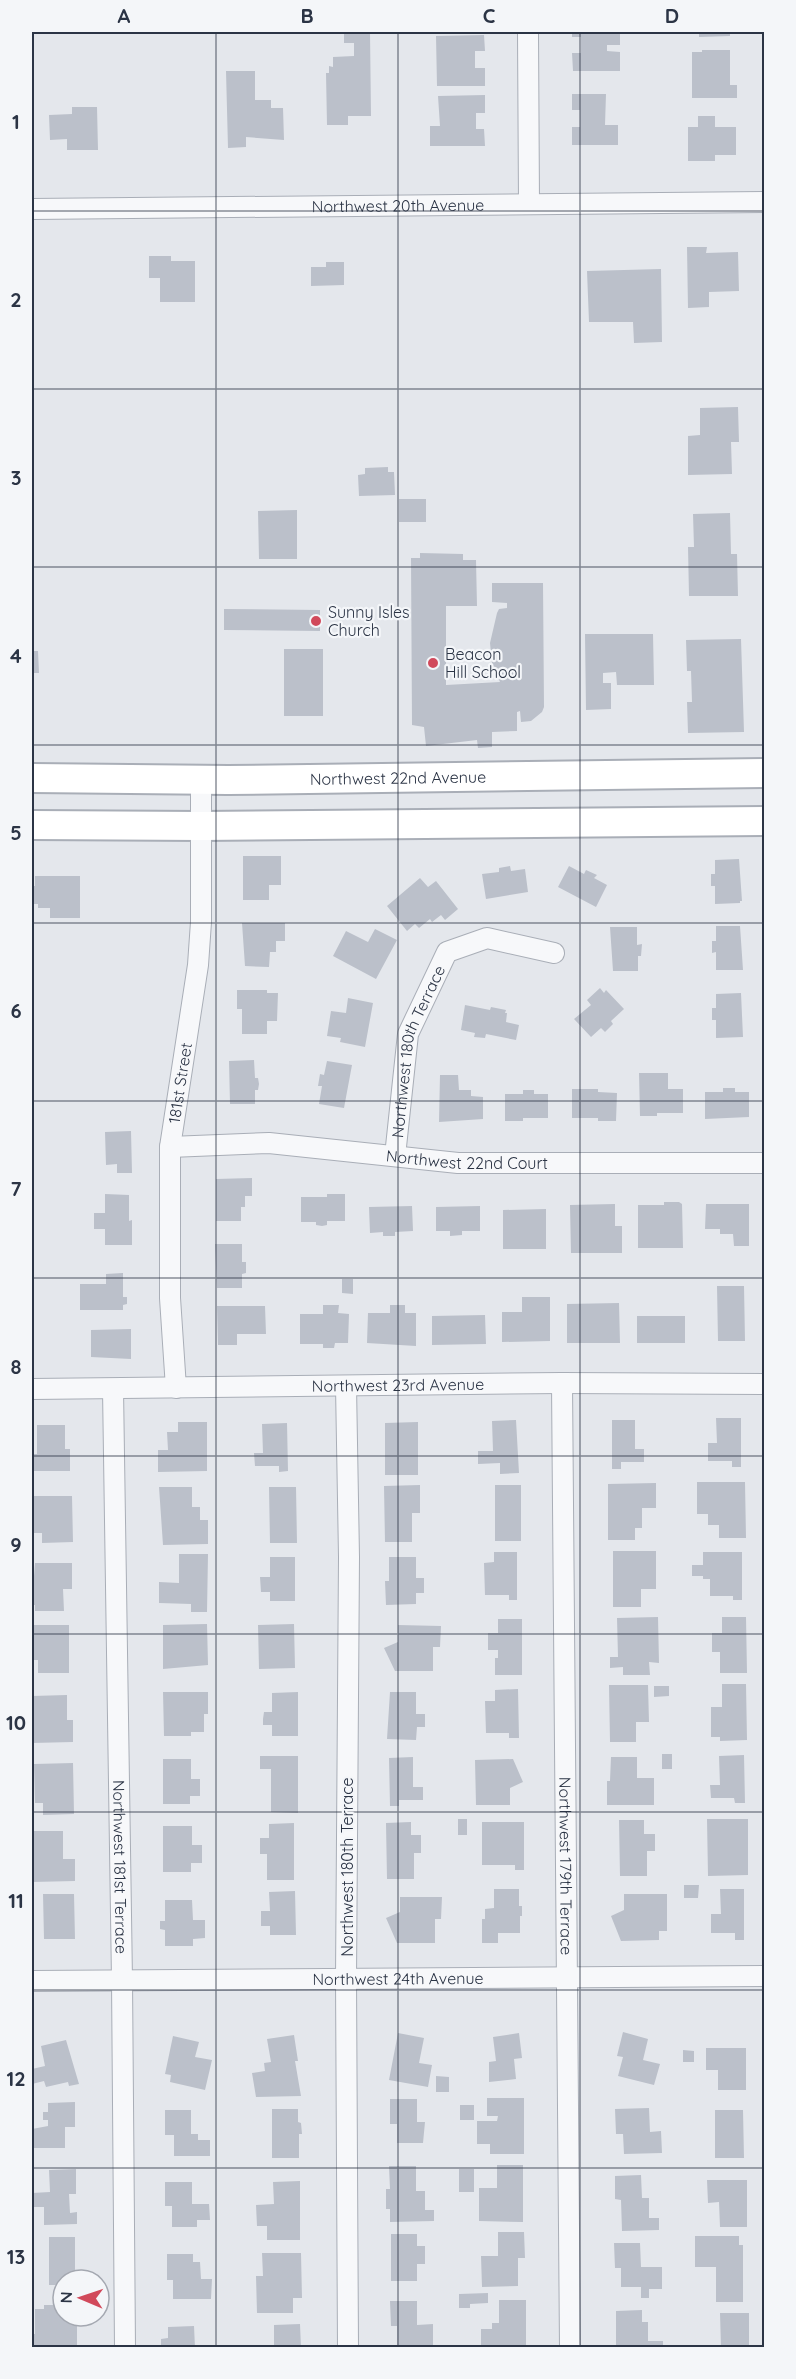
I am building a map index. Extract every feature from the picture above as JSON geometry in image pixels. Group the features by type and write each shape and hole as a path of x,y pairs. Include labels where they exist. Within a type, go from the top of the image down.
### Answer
{"main road":[{"name":"Northwest 22nd Avenue","path":"32,778 201,779 765,773"},
{"path":"32,825 201,826 765,821"}],"street":[{"path":"528,32 529,204"},
{"name":"Northwest 20th Avenue","path":"32,209 765,202"},
{"name":"181st Street","path":"176,1388 170,1298 170,1147 198,965 201,922 201,779"},
{"name":"Northwest 180th Terrace","path":"396,1156 408,1034 447,952 487,938 554,953"},
{"name":"Northwest 22nd Court","path":"170,1147 269,1143 458,1163 765,1163"},
{"name":"Northwest 23rd Avenue","path":"32,1389 562,1383 765,1384"},
{"name":"Northwest 179th Terrace","path":"562,1383 570,2348"},
{"name":"Northwest 180th Terrace","path":"346,1386 349,1568 346,1979 348,2348"},
{"name":"Northwest 181st Terrace","path":"112,1389 122,1980 125,2348"},
{"name":"Northwest 24th Avenue","path":"32,1982 765,1976"}],"building":[{"path":"344,32 370,32 371,116 348,116 348,125 327,125 326,73 329,73 329,66 333,67 333,57 354,56 354,43 344,43"},
{"path":"572,32 620,32 620,45 607,45 607,51 620,52 620,71 573,71 572,53 581,53 581,37 572,37"},
{"path":"699,32 730,32 730,36 699,37"},
{"path":"484,35 485,51 475,51 475,68 485,68 485,86 437,86 436,36"},
{"path":"702,50 730,50 730,85 737,85 737,98 692,98 692,52 702,52"},
{"path":"226,71 255,71 255,100 271,100 271,108 283,108 284,140 246,137 246,147 228,148"},
{"path":"572,94 606,94 605,125 618,125 618,145 572,145 572,127 580,127 580,110 572,110"},
{"path":"485,95 485,113 476,113 476,129 484,129 485,146 430,146 430,126 440,126 438,96"},
{"path":"72,107 97,107 98,150 67,150 67,139 50,140 49,115 72,114"},
{"path":"698,116 715,116 715,127 736,127 736,155 715,155 715,161 688,161 688,127 698,127"},
{"path":"687,247 707,247 706,253 738,252 739,291 709,292 709,307 688,308"},
{"path":"149,256 171,256 171,261 195,261 195,302 160,302 160,278 149,278"},
{"path":"326,262 344,262 344,285 311,286 311,267 326,267"},
{"path":"661,269 662,342 634,343 633,322 589,322 587,271"},
{"path":"738,407 739,442 731,442 732,474 688,475 688,436 700,435 700,408"},
{"path":"388,467 388,472 394,472 395,495 359,496 358,475 365,474 365,468"},
{"path":"399,499 426,499 426,522 399,522"},
{"path":"297,510 297,559 259,559 258,511"},
{"path":"730,513 731,554 737,554 738,596 689,596 688,547 694,547 693,514"},
{"path":"420,553 463,554 463,560 476,560 477,606 446,606 446,685 500,682 492,663 490,643 497,613 499,609 507,608 507,603 492,602 492,583 543,583 544,707 542,712 531,721 521,722 520,711 517,712 517,731 492,732 492,747 478,748 477,740 426,746 424,727 412,725 411,558 420,558"},
{"path":"224,609 320,610 320,631 224,630"},
{"path":"585,634 653,634 654,685 617,685 616,672 603,673 603,683 611,683 611,709 586,710"},
{"path":"741,639 744,732 688,733 687,702 692,702 691,671 687,671 686,640"},
{"path":"284,649 323,649 323,716 284,716"},
{"path":"32,651 38,651 39,673 32,673"},
{"path":"243,856 281,856 281,885 269,885 269,900 243,900"},
{"path":"739,859 742,901 715,904 715,886 711,886 711,874 715,874 715,860"},
{"path":"510,866 511,871 525,869 528,892 486,899 482,874 499,872 499,868"},
{"path":"569,866 584,874 586,870 597,875 594,878 607,885 596,907 558,887"},
{"path":"35,876 80,876 80,918 50,918 50,908 38,908 38,904 32,904 32,886 35,886"},
{"path":"420,878 428,887 436,881 458,909 445,920 441,915 432,922 430,919 419,928 415,924 407,931 387,906"},
{"path":"242,923 285,923 285,941 276,941 276,952 270,952 269,967 245,966"},
{"path":"716,926 740,926 743,970 716,970 716,952 712,953 712,941 716,941"},
{"path":"610,927 637,927 637,945 642,944 641,956 638,956 638,971 613,971"},
{"path":"375,929 397,940 376,979 333,956 346,931 368,942"},
{"path":"600,988 604,993 606,990 624,1009 611,1021 613,1024 605,1032 601,1028 591,1037 574,1019 591,1005 587,1000"},
{"path":"237,990 267,990 267,993 278,993 277,1021 267,1021 267,1034 242,1034 242,1009 237,1009"},
{"path":"741,993 743,1037 716,1038 716,1020 712,1020 712,1008 716,1008 716,994"},
{"path":"348,998 373,1003 365,1047 340,1042 341,1038 327,1036 331,1011 346,1013"},
{"path":"465,1005 490,1010 491,1007 506,1010 506,1022 519,1025 516,1040 486,1034 485,1038 474,1037 475,1033 461,1030"},
{"path":"254,1060 255,1078 258,1078 259,1084 258,1090 255,1090 255,1104 230,1104 229,1061"},
{"path":"327,1061 352,1065 344,1108 319,1104 322,1086 318,1086 320,1074 324,1075"},
{"path":"639,1073 668,1073 668,1089 683,1089 683,1113 657,1113 657,1116 640,1116"},
{"path":"440,1075 458,1075 459,1090 471,1090 471,1096 483,1097 483,1119 439,1122"},
{"path":"723,1088 735,1088 735,1092 749,1092 749,1117 705,1119 705,1092 723,1092"},
{"path":"572,1089 598,1089 598,1092 617,1093 616,1121 572,1118"},
{"path":"523,1090 534,1090 534,1094 548,1094 548,1118 505,1121 505,1094 523,1094"},
{"path":"131,1131 132,1173 117,1173 117,1164 106,1165 105,1132"},
{"path":"252,1178 252,1196 245,1196 245,1207 241,1207 241,1221 216,1221 216,1179"},
{"path":"105,1194 129,1195 132,1245 105,1245 105,1229 94,1229 94,1213 105,1213"},
{"path":"327,1194 345,1194 345,1221 327,1221 327,1225 322,1226 316,1225 316,1222 301,1222 301,1197 327,1197"},
{"path":"664,1202 682,1204 683,1248 638,1248 638,1205 664,1205"},
{"path":"615,1204 615,1226 622,1226 622,1253 571,1253 570,1205"},
{"path":"706,1204 749,1204 749,1246 734,1246 733,1234 720,1234 720,1229 705,1229"},
{"path":"412,1206 413,1231 395,1232 395,1236 383,1236 383,1232 370,1233 369,1207"},
{"path":"480,1206 480,1231 462,1231 462,1235 450,1236 450,1231 436,1231 436,1207"},
{"path":"546,1209 546,1249 503,1249 503,1210"},
{"path":"215,1244 242,1244 242,1262 246,1262 246,1273 242,1274 242,1288 217,1288"},
{"path":"123,1273 123,1297 127,1297 127,1304 123,1305 123,1310 80,1310 80,1284 106,1284 106,1274"},
{"path":"342,1279 353,1279 353,1294 342,1293"},
{"path":"717,1286 744,1286 745,1341 718,1341"},
{"path":"522,1297 550,1297 550,1341 502,1342 502,1312 522,1312"},
{"path":"619,1303 620,1343 567,1343 567,1304"},
{"path":"323,1305 339,1305 338,1313 349,1314 348,1343 335,1343 334,1348 323,1348 323,1344 300,1344 300,1314 323,1314"},
{"path":"390,1305 405,1305 405,1313 416,1313 416,1346 367,1343 368,1313 390,1313"},
{"path":"217,1306 265,1306 266,1334 237,1334 237,1345 218,1345"},
{"path":"485,1315 486,1344 432,1345 432,1316"},
{"path":"637,1316 685,1316 685,1343 637,1343"},
{"path":"131,1329 131,1359 91,1357 91,1330"},
{"path":"716,1418 741,1418 741,1467 732,1467 732,1461 708,1461 708,1443 717,1443"},
{"path":"516,1420 519,1473 500,1474 500,1463 478,1464 478,1451 493,1451 492,1421"},
{"path":"612,1420 635,1420 635,1449 644,1449 644,1462 621,1462 621,1469 612,1469"},
{"path":"178,1422 207,1422 207,1471 158,1472 158,1450 168,1450 167,1432 178,1432"},
{"path":"418,1422 418,1475 385,1475 385,1423"},
{"path":"287,1423 288,1471 279,1472 279,1466 255,1466 254,1453 263,1453 262,1424"},
{"path":"37,1425 65,1425 65,1449 70,1449 70,1471 32,1471 32,1454 37,1454"},
{"path":"697,1482 745,1482 746,1538 719,1538 719,1525 708,1525 708,1514 697,1514"},
{"path":"656,1483 656,1508 642,1508 642,1528 635,1528 635,1540 608,1540 608,1484"},
{"path":"420,1485 420,1513 412,1513 412,1542 385,1542 384,1486"},
{"path":"495,1485 521,1485 521,1541 495,1541"},
{"path":"159,1487 192,1487 192,1507 200,1507 200,1520 208,1520 208,1544 163,1545"},
{"path":"269,1487 296,1487 297,1543 270,1543"},
{"path":"32,1496 72,1496 73,1542 42,1543 42,1533 32,1533"},
{"path":"613,1551 656,1551 656,1589 641,1589 641,1607 613,1607"},
{"path":"494,1552 517,1552 517,1600 509,1600 509,1595 485,1595 484,1563 494,1562"},
{"path":"703,1552 742,1552 742,1600 733,1600 733,1596 710,1596 710,1579 703,1579 703,1576 692,1576 692,1565 703,1565"},
{"path":"179,1554 208,1554 207,1612 191,1612 191,1604 159,1603 159,1582 179,1583"},
{"path":"270,1557 295,1557 295,1601 270,1601 270,1592 261,1592 260,1577 270,1577"},
{"path":"389,1557 416,1557 416,1578 424,1578 424,1593 416,1593 416,1604 386,1605 385,1581 389,1581"},
{"path":"35,1563 72,1563 72,1589 63,1589 64,1611 35,1611 35,1605 32,1605 32,1576 34,1576"},
{"path":"658,1617 659,1663 649,1662 650,1675 623,1675 623,1667 610,1668 610,1657 618,1657 617,1618"},
{"path":"722,1617 746,1617 747,1673 720,1673 720,1652 712,1652 712,1633 722,1633"},
{"path":"498,1619 522,1619 522,1675 495,1675 495,1658 498,1658 498,1650 488,1650 488,1633 498,1633"},
{"path":"207,1624 208,1665 163,1669 163,1625"},
{"path":"294,1624 295,1668 259,1669 258,1625"},
{"path":"32,1625 69,1625 69,1673 38,1673 38,1660 32,1660"},
{"path":"398,1625 441,1626 440,1647 433,1647 433,1671 395,1671 384,1648 398,1642"},
{"path":"722,1684 746,1684 747,1740 720,1741 720,1737 711,1737 711,1707 722,1707"},
{"path":"609,1685 648,1685 649,1722 636,1722 636,1742 610,1742"},
{"path":"654,1686 669,1686 669,1696 654,1697"},
{"path":"518,1689 519,1738 509,1738 509,1733 486,1733 485,1701 495,1701 495,1690"},
{"path":"163,1692 208,1692 208,1714 204,1714 204,1732 191,1732 191,1736 164,1736"},
{"path":"298,1692 298,1736 272,1736 272,1725 263,1725 263,1719 264,1712 272,1712 272,1693"},
{"path":"390,1692 416,1692 416,1714 425,1714 425,1727 417,1727 416,1740 387,1739"},
{"path":"67,1695 67,1720 73,1720 73,1742 32,1743 32,1696"},
{"path":"662,1754 672,1754 672,1769 662,1769"},
{"path":"744,1755 745,1803 735,1803 734,1798 711,1798 710,1785 720,1785 719,1756"},
{"path":"260,1756 298,1756 298,1813 271,1812 271,1769 260,1769"},
{"path":"413,1757 413,1787 423,1787 423,1800 399,1800 399,1806 390,1806 389,1758"},
{"path":"611,1757 637,1757 637,1778 654,1778 654,1805 607,1805 607,1781 610,1781"},
{"path":"163,1759 191,1759 191,1779 200,1779 200,1796 190,1796 190,1804 163,1804"},
{"path":"513,1759 523,1782 510,1788 510,1805 476,1805 475,1760"},
{"path":"73,1763 74,1814 43,1815 43,1803 35,1803 34,1764"},
{"path":"458,1819 467,1819 467,1835 458,1835"},
{"path":"707,1819 748,1819 748,1875 708,1876"},
{"path":"619,1820 644,1820 644,1834 655,1834 655,1851 647,1851 647,1876 620,1876"},
{"path":"411,1822 411,1835 421,1835 421,1853 414,1853 414,1879 387,1879 386,1823"},
{"path":"482,1822 524,1822 524,1870 515,1870 515,1865 482,1865"},
{"path":"294,1823 294,1880 267,1880 267,1854 260,1854 260,1838 269,1838 269,1824"},
{"path":"163,1826 192,1826 192,1845 202,1845 202,1863 191,1863 191,1872 163,1872"},
{"path":"32,1831 63,1831 63,1859 75,1859 75,1881 32,1882"},
{"path":"684,1885 699,1885 698,1898 684,1898"},
{"path":"494,1889 519,1889 519,1906 522,1906 520,1933 498,1933 498,1943 482,1943 482,1919 485,1919 485,1909 494,1908"},
{"path":"720,1889 744,1889 744,1940 735,1940 735,1933 711,1933 711,1914 721,1914"},
{"path":"295,1891 296,1935 270,1935 270,1926 261,1926 261,1911 270,1911 269,1892"},
{"path":"43,1894 74,1894 75,1939 44,1939"},
{"path":"624,1894 667,1894 667,1931 659,1931 659,1940 621,1941 611,1916 624,1910"},
{"path":"400,1897 442,1897 441,1919 435,1919 435,1943 397,1943 386,1918 400,1912"},
{"path":"165,1900 192,1900 193,1920 205,1920 205,1938 193,1939 193,1946 165,1946 165,1930 160,1929 160,1921 165,1921"},
{"path":"623,2032 648,2039 643,2060 660,2064 654,2085 618,2076 623,2057 617,2056"},
{"path":"398,2033 424,2038 419,2063 432,2065 428,2087 389,2080"},
{"path":"519,2033 522,2058 514,2059 516,2079 489,2082 489,2062 496,2061 493,2037"},
{"path":"294,2035 298,2061 295,2061 301,2096 256,2097 252,2073 265,2071 264,2063 271,2062 267,2039"},
{"path":"173,2036 199,2042 195,2057 212,2060 205,2090 170,2082 171,2075 165,2074"},
{"path":"66,2040 79,2084 69,2086 68,2082 46,2087 44,2081 32,2084 32,2069 45,2066 41,2046"},
{"path":"706,2048 746,2048 746,2090 718,2090 718,2070 706,2070"},
{"path":"683,2050 694,2051 694,2062 683,2062"},
{"path":"436,2076 449,2077 449,2092 436,2092"},
{"path":"487,2098 524,2098 524,2154 490,2154 490,2144 477,2144 477,2121 497,2121 498,2116 487,2116"},
{"path":"390,2099 417,2099 417,2122 425,2122 423,2143 397,2143 397,2124 390,2124"},
{"path":"75,2102 75,2127 65,2127 65,2148 32,2148 32,2129 48,2126 48,2120 43,2120 43,2112 48,2112 48,2103"},
{"path":"460,2105 474,2105 474,2120 460,2120"},
{"path":"649,2108 650,2132 661,2131 662,2153 624,2154 623,2134 616,2134 615,2109"},
{"path":"272,2109 298,2109 298,2122 301,2123 302,2134 299,2134 299,2158 272,2158"},
{"path":"165,2110 191,2110 191,2134 198,2134 198,2140 210,2140 210,2156 174,2156 174,2135 165,2135"},
{"path":"715,2110 743,2110 744,2158 715,2158"},
{"path":"497,2165 523,2165 523,2222 479,2221 479,2188 497,2188"},
{"path":"389,2166 416,2166 416,2191 425,2191 425,2210 434,2210 434,2221 390,2222 390,2209 386,2209 386,2189 390,2189"},
{"path":"76,2169 76,2194 69,2194 70,2213 77,2212 77,2224 44,2225 44,2207 33,2207 32,2193 50,2192 49,2170"},
{"path":"459,2169 474,2169 474,2192 459,2192"},
{"path":"641,2175 642,2198 649,2198 649,2218 659,2218 659,2230 622,2231 621,2200 615,2199 615,2176"},
{"path":"707,2180 747,2180 747,2227 720,2227 719,2202 708,2203"},
{"path":"300,2181 300,2240 267,2240 267,2226 257,2226 256,2205 274,2204 273,2182"},
{"path":"165,2182 192,2182 192,2204 209,2204 210,2220 197,2220 197,2227 172,2227 172,2206 165,2206"},
{"path":"498,2232 524,2232 525,2258 518,2258 518,2286 482,2287 481,2256 498,2256"},
{"path":"391,2234 417,2234 417,2246 425,2246 425,2264 417,2264 417,2281 391,2281"},
{"path":"695,2236 739,2236 739,2245 743,2245 743,2302 716,2302 716,2267 695,2267"},
{"path":"49,2237 75,2237 75,2268 51,2268 51,2285 49,2285"},
{"path":"614,2243 640,2243 641,2267 662,2267 662,2289 649,2289 649,2298 641,2298 641,2287 621,2287 621,2268 615,2268"},
{"path":"262,2253 301,2253 302,2298 293,2298 293,2313 257,2313 256,2276 263,2276"},
{"path":"167,2254 193,2254 193,2262 200,2262 201,2279 212,2279 211,2299 173,2299 173,2280 167,2280"},
{"path":"488,2293 488,2303 470,2304 470,2308 459,2308 459,2294"},
{"path":"499,2300 526,2300 526,2348 481,2348 481,2329 492,2329 492,2323 499,2323"},
{"path":"390,2301 417,2301 417,2325 433,2324 433,2345 397,2345 397,2326 391,2326"},
{"path":"44,2305 51,2305 51,2328 77,2328 77,2348 33,2348 35,2309 44,2309"},
{"path":"642,2310 642,2322 648,2322 648,2341 663,2341 663,2348 616,2348 616,2311"},
{"path":"720,2313 749,2313 749,2348 721,2348"},
{"path":"300,2324 301,2348 274,2348 274,2325"},
{"path":"194,2326 195,2348 161,2348 161,2339 168,2338 168,2327"}],"place":[{"name":"Sunny Isles Church","path":"316,621"},
{"name":"Beacon Hill School","path":"433,663"}]}
